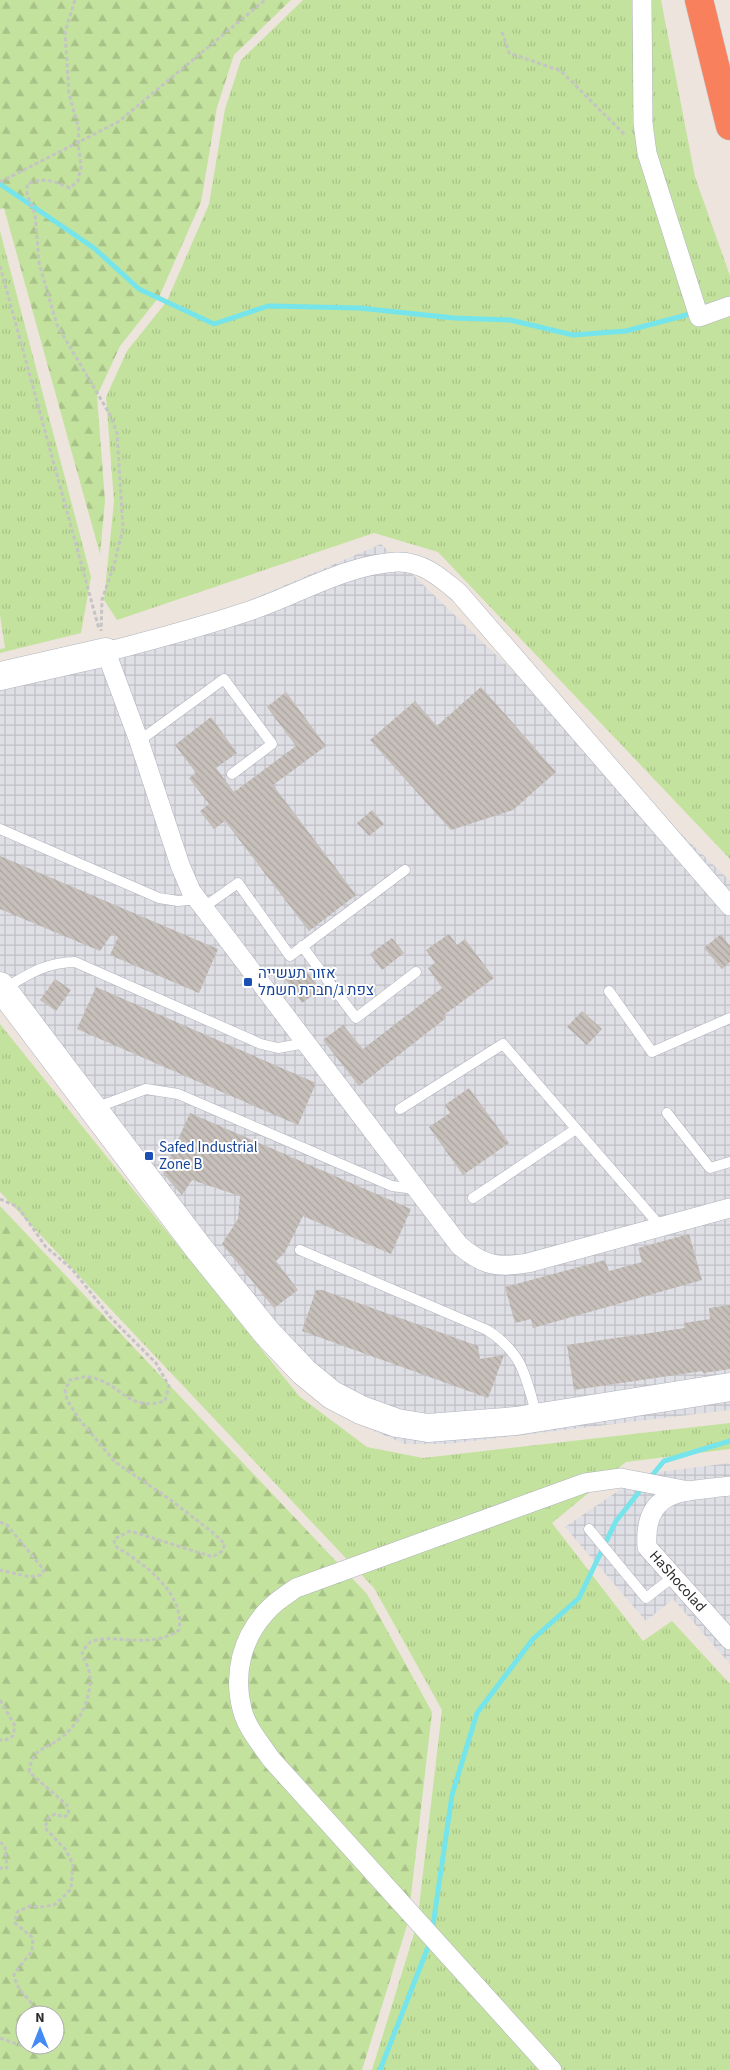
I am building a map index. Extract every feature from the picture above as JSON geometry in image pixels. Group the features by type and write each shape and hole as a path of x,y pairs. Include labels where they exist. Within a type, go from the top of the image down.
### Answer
{"highway":[{"path":"700,0 730,126"}],"street":[{"path":"642,0 643,123 649,160 699,317 730,306"},
{"path":"0,676 101,641 255,609 362,568 396,562 418,564 438,575 458,593 730,906"},
{"path":"101,641 139,741 180,865 191,890 459,1245 474,1258 505,1267 528,1263 730,1208"},
{"path":"1,988 200,1250 268,1333 304,1372 332,1395 361,1410 397,1423 428,1428 537,1417 730,1387"},
{"path":"552,2070 271,1760 242,1710 239,1690 240,1662 247,1637 266,1610 296,1588 585,1483 621,1478 689,1491"},
{"name":"HaShocolad","path":"730,1486 667,1496 655,1506 647,1524 647,1547 730,1640"}],"lane":[{"path":"139,741 224,679 272,744 232,774"},
{"path":"0,829 159,898 201,903 238,883 290,956 405,870"},
{"path":"302,946 356,1018 416,972"},
{"path":"1,988 38,968 58,962 74,962 261,1044 278,1048 306,1043"},
{"path":"609,991 652,1052 730,1018"},
{"path":"400,1109 503,1044 661,1227"},
{"path":"94,1108 146,1089 178,1094 392,1186 416,1189"},
{"path":"667,1112 710,1168 730,1162"},
{"path":"473,1198 576,1129"},
{"path":"300,1250 486,1330 505,1342 519,1359 537,1417"},
{"path":"589,1529 646,1598 673,1577"}],"path":[{"path":"75,0 65,32 70,94 79,130 78,142 81,167 76,186 70,188 50,179 36,180 27,184 27,194 35,214 39,263 57,325 109,413 116,433 123,528 114,565 102,600 101,641"},
{"path":"0,182 118,122 265,0"},
{"path":"502,32 509,53 561,71 649,160"},
{"path":"0,266 101,641"},
{"path":"0,1199 18,1207 46,1247 72,1269 110,1316 156,1363 169,1386 165,1401 151,1405 139,1404 101,1381 88,1376 70,1380 65,1390 66,1400 79,1419 115,1462 168,1498 212,1532 224,1544 222,1552 213,1557 130,1531 114,1539 115,1546 152,1572 167,1591 180,1614 179,1630 170,1637 151,1641 97,1640 88,1644 82,1653 90,1675 86,1703 74,1724 62,1737 36,1752 31,1762 29,1772 67,1805 70,1814 64,1817 55,1814 48,1818 45,1828 65,1849 73,1864 71,1889 56,1904 44,1907 30,1906 17,1912 15,1923 33,1938 32,1951 14,1974 15,1985 32,2005"},
{"path":"0,1522 7,1524 44,1570 41,1575 30,1577 0,1570"},
{"path":"0,1700 15,1726 13,1736 6,1740 0,1740"},
{"path":"0,1842 5,1847 7,1868 0,1868"},
{"path":"0,2038 15,2043"}],"shaded area":[{"path":"381,544 730,881 730,1410 447,1444 405,1444 365,1427 324,1403 0,1005 0,667 105,645 227,610"},
{"path":"730,1463 730,1664 673,1599 646,1621 565,1527 643,1474"}],"green space":[{"path":"0,0 291,0 234,55 217,107 201,202 159,297 120,346 97,396 105,501 100,554 4,208 0,209"},
{"path":"303,0 661,0 695,177 730,276 730,859 438,552 374,533 117,620 104,600 114,501 106,397 127,351 167,301 209,204 225,109 241,60"},
{"path":"0,231 91,577 81,633 0,653 0,649 5,648 0,615"},
{"path":"0,1024 299,1396 367,1447 423,1458 730,1423 730,1449 626,1462 552,1523 643,1641 672,1621 730,1684 730,2070 372,2070 417,1924 442,1710 374,1588 0,1192"},
{"path":"0,1206 367,1594 432,1712 408,1922 362,2070 0,2070"}],"building":[{"path":"481,687 556,772 513,810 451,830 370,740 415,701 437,726"},
{"path":"286,692 326,746 273,785 356,895 309,931 225,821 214,829 200,811 209,804 189,778 196,773 175,745 211,717 237,753 216,768 234,792 296,746 267,707"},
{"path":"372,810 384,824 369,836 357,823"},
{"path":"0,856 218,949 199,993 110,955 118,937 112,934 100,951 0,909"},
{"path":"449,934 457,945 465,939 494,978 444,1015 446,1018 359,1086 323,1040 343,1025 363,1049 442,988 428,968 435,963 426,950"},
{"path":"721,934 730,946 730,962 722,969 704,948"},
{"path":"392,938 404,953 382,970 370,954"},
{"path":"303,966 320,990 302,1003 285,979"},
{"path":"55,979 71,990 56,1011 40,1000"},
{"path":"96,987 316,1083 298,1125 77,1029"},
{"path":"582,1011 602,1029 587,1045 567,1027"},
{"path":"469,1088 509,1143 463,1175 429,1127 450,1113 445,1105"},
{"path":"190,1113 411,1209 391,1254 303,1216 285,1252 276,1261 298,1290 274,1308 222,1244 238,1219 240,1196 192,1180 182,1195 163,1173"},
{"path":"689,1234 702,1280 533,1328 531,1319 515,1323 505,1287 605,1260 609,1271 642,1262 638,1248"},
{"path":"316,1290 322,1290 478,1346 480,1359 504,1355 488,1398 302,1331"},
{"path":"730,1305 730,1369 703,1373 702,1371 574,1390 567,1345 685,1328 684,1323 710,1319 709,1308"}],"waterway":[{"path":"0,184 94,248 139,289 214,324 268,306 359,308 454,318 510,320 573,335 626,331 694,313"},
{"path":"649,1479 664,1461 730,1441"},
{"path":"432,1932 452,1795 477,1713 533,1639 579,1598 616,1521 643,1487"},
{"path":"380,2070 430,1942"}],"place":[{"name":"אזור תעשייה צפת ג/חברת חשמל","path":"248,982"},
{"name":"Safed Industrial Zone B","path":"149,1156"}]}
